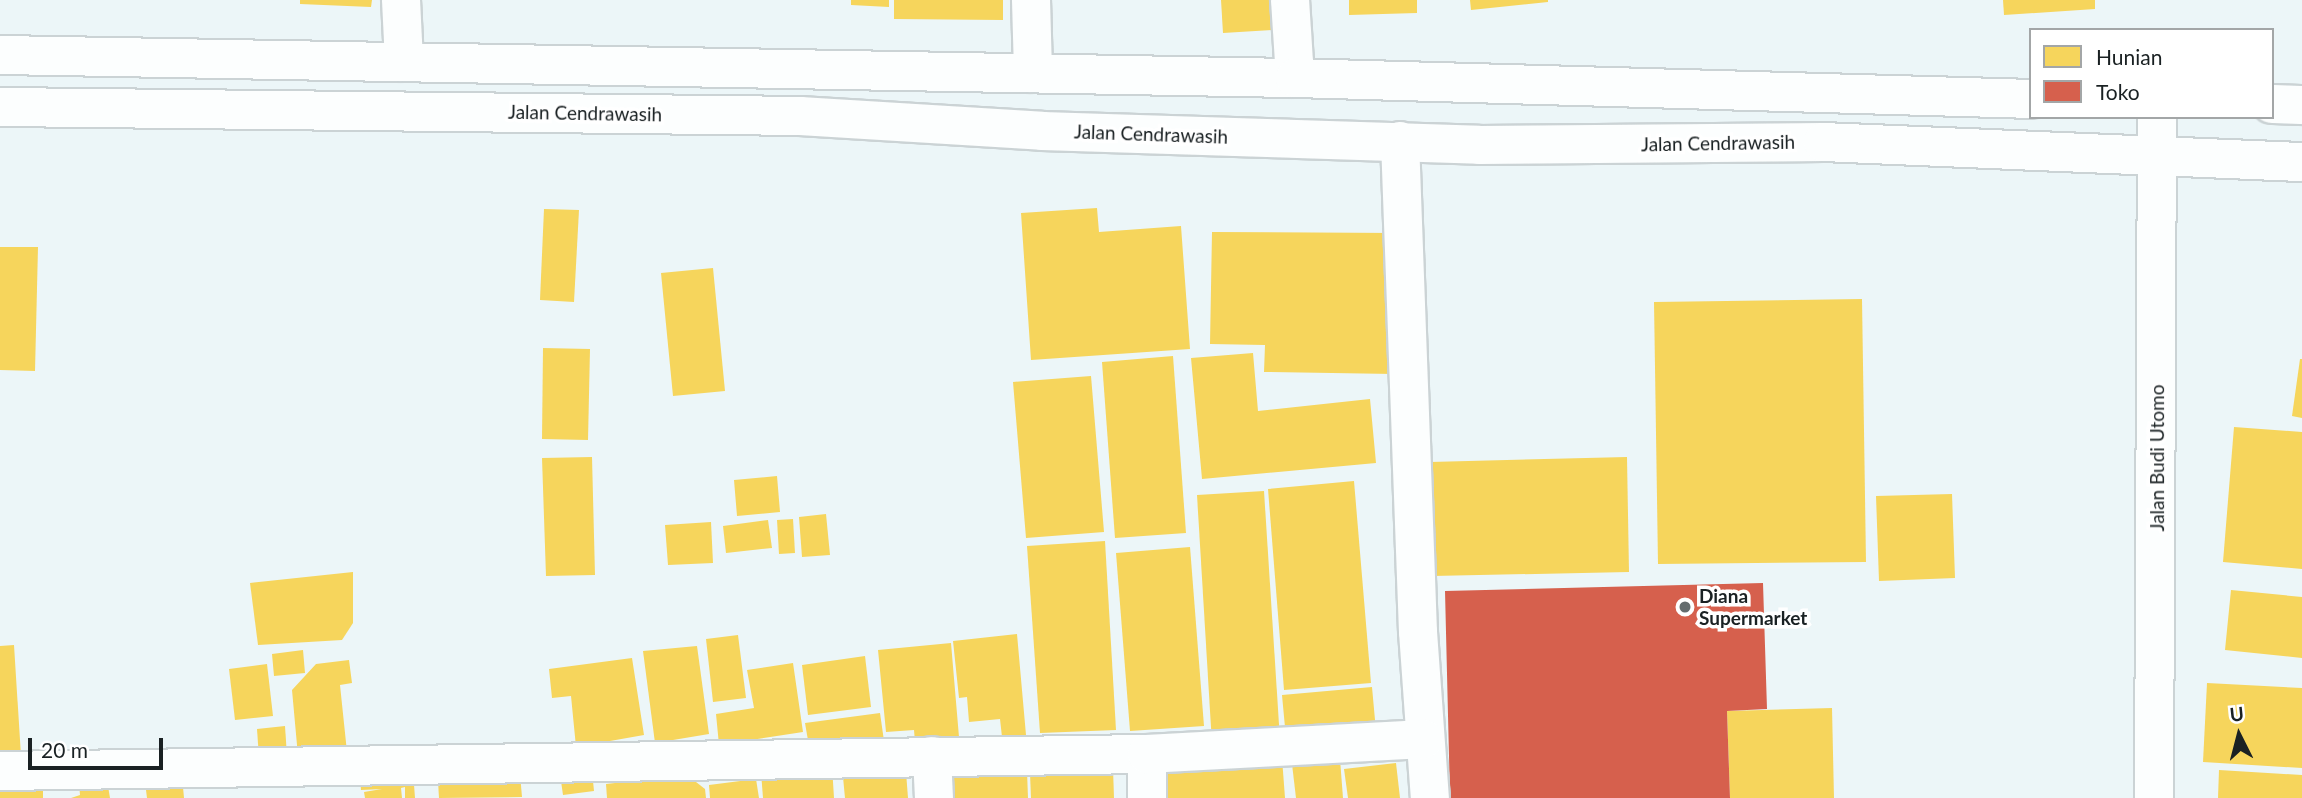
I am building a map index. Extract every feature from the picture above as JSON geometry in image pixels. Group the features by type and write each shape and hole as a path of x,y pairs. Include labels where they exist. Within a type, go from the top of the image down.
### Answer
{"main road":[{"path":"401,0 404,62"},
{"path":"1031,0 1033,73"},
{"path":"1290,0 1295,78"},
{"path":"0,55 1295,78 2029,99"},
{"path":"2274,104 2302,105"},
{"name":"Jalan Cendrawasih","path":"0,107 800,116 1042,131 1479,145 1823,142 2302,162"},
{"name":"Jalan Budi Utomo","path":"2154,798 2158,119"},
{"path":"1400,141 1424,739 1430,798"},
{"path":"0,771 1147,754 1424,739"},
{"path":"1147,754 1147,798"},
{"path":"932,756 934,798"}],"building: Hunian":[{"path":"300,0 372,0 371,7 300,4"},
{"path":"851,0 889,0 889,7 851,5"},
{"path":"894,0 1003,0 1003,20 894,19"},
{"path":"1221,0 1272,0 1274,30 1223,33"},
{"path":"1349,0 1417,0 1417,13 1349,15"},
{"path":"1470,0 1548,0 1548,2 1471,10"},
{"path":"2003,0 2095,0 2095,9 2004,15"},
{"path":"1097,208 1099,232 1181,226 1190,349 1031,360 1021,213"},
{"path":"544,209 579,210 574,302 540,300"},
{"path":"1212,232 1396,233 1394,374 1264,372 1265,345 1210,344"},
{"path":"0,247 38,247 35,371 0,370"},
{"path":"713,268 725,391 673,396 661,273"},
{"path":"1862,299 1866,562 1658,564 1654,302"},
{"path":"543,348 590,349 588,440 542,439"},
{"path":"1253,353 1258,411 1370,399 1376,463 1202,479 1191,358"},
{"path":"1173,356 1186,533 1115,538 1102,362"},
{"path":"2302,359 2302,418 2292,416"},
{"path":"1091,376 1104,532 1026,538 1013,382"},
{"path":"2234,427 2302,432 2302,569 2223,562"},
{"path":"592,457 595,575 546,576 542,458"},
{"path":"1627,457 1629,572 1432,576 1430,462"},
{"path":"777,476 780,512 737,516 734,480"},
{"path":"1354,481 1371,683 1284,690 1268,489"},
{"path":"1264,491 1280,740 1212,744 1197,495"},
{"path":"1952,494 1955,578 1879,581 1876,496"},
{"path":"826,514 830,555 802,557 799,517"},
{"path":"793,519 795,553 779,554 777,520"},
{"path":"768,520 772,548 726,553 723,526"},
{"path":"711,522 713,563 668,565 665,525"},
{"path":"1105,541 1116,730 1040,733 1027,546"},
{"path":"1190,547 1204,726 1130,731 1116,553"},
{"path":"353,572 353,623 342,640 258,645 250,583"},
{"path":"2231,590 2302,597 2302,658 2225,650"},
{"path":"1017,634 1026,735 1002,737 1000,719 969,722 967,697 959,698 953,641"},
{"path":"738,635 746,698 713,702 706,639"},
{"path":"951,643 959,737 915,742 914,730 886,732 878,650"},
{"path":"14,645 21,756 0,757 0,646"},
{"path":"697,646 709,734 655,743 643,651"},
{"path":"303,650 305,673 274,676 272,654"},
{"path":"865,656 871,707 808,715 802,665"},
{"path":"632,658 644,735 576,747 571,696 552,698 549,669"},
{"path":"349,660 352,683 340,685 347,752 298,756 292,690 316,664"},
{"path":"793,663 803,732 719,745 716,714 754,708 747,670"},
{"path":"267,664 273,716 235,720 229,669"},
{"path":"2207,683 2302,688 2302,768 2203,762"},
{"path":"1372,687 1376,731 1286,738 1282,695"},
{"path":"1832,708 1834,798 1730,798 1727,711"},
{"path":"880,713 884,741 810,752 805,723"},
{"path":"285,726 287,756 259,758 257,729"},
{"path":"1282,758 1285,798 1159,798 1156,770"},
{"path":"1340,759 1343,798 1296,798 1292,764"},
{"path":"1396,763 1400,798 1348,798 1344,769"},
{"path":"832,766 834,798 763,798 761,772"},
{"path":"1113,768 1114,798 1031,798 1030,773"},
{"path":"2219,770 2302,775 2302,798 2218,798"},
{"path":"413,771 415,798 405,798 405,787 401,788 402,798 365,798 364,792 382,789 361,790 360,776"},
{"path":"592,771 594,791 563,795 560,774"},
{"path":"1027,771 1028,798 948,798 947,774"},
{"path":"906,772 908,798 845,798 843,777"},
{"path":"520,774 522,797 439,798 438,781"},
{"path":"687,775 705,789 706,798 607,798 606,784"},
{"path":"756,779 759,798 710,798 709,785"},
{"path":"107,780 110,798 71,798 80,795 79,784"},
{"path":"183,787 184,798 147,798 146,790"},
{"path":"43,788 43,798 0,798 0,790"}],"building: Toko":[{"path":"1763,583 1767,709 1727,711 1730,798 1450,798 1445,591"}],"place":[{"name":"Diana Supermarket","path":"1685,607"}]}
